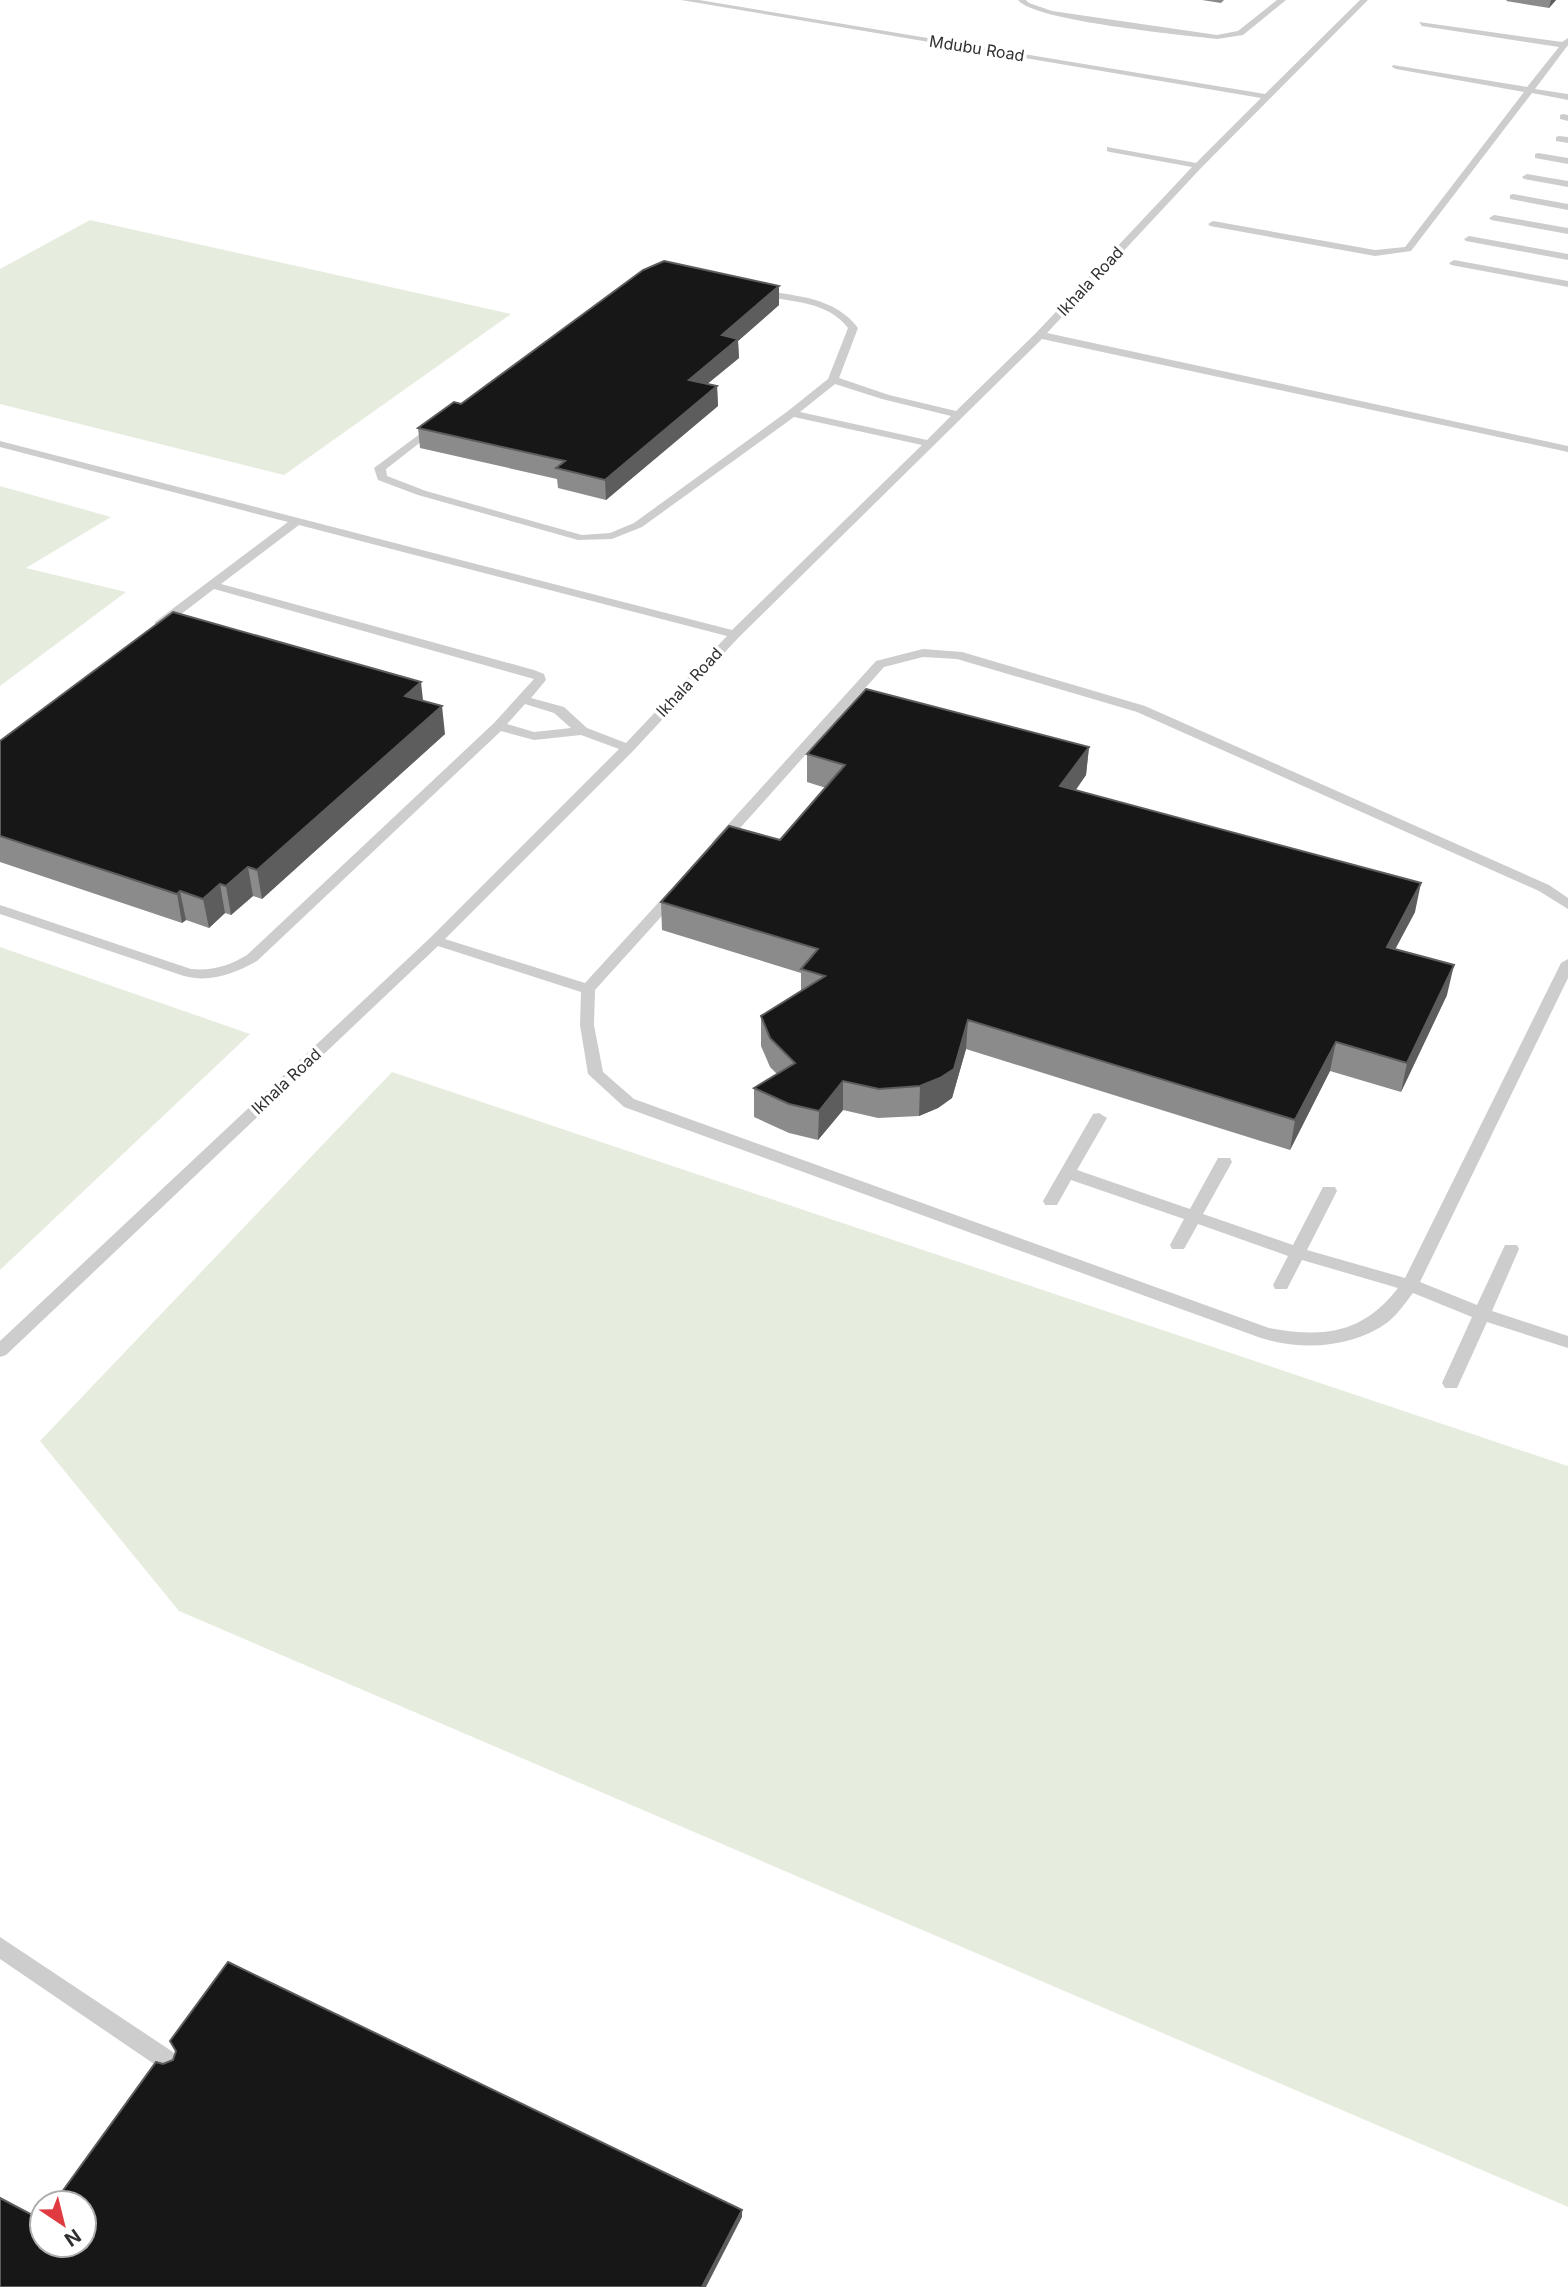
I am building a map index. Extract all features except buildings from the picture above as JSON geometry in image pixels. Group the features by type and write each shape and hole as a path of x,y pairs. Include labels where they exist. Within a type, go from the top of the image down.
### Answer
{"lane":[{"name":"Mdubu Road","path":"685,0 1268,97"},
{"path":"732,8 745,0"},
{"path":"1022,0 1026,5 1051,13 1217,37 1240,33 1282,0"},
{"name":"Ikhala Road","path":"0,1351 435,941 628,748 734,634 956,414 1040,335 1198,166 1364,0"},
{"path":"1213,224 1375,253 1408,249 1566,43 1422,24"},
{"path":"1396,67 1568,97"},
{"path":"1110,149 1198,166"},
{"path":"1538,156 1568,161"},
{"path":"1527,177 1568,184"},
{"path":"1513,197 1568,207"},
{"path":"1494,218 1568,231"},
{"path":"1469,239 1568,257"},
{"path":"1454,263 1568,284"},
{"path":"445,419 388,459 380,468 382,478 422,493 582,538 598,539 638,525 833,380 853,328 849,320 827,307 748,290"},
{"path":"1040,335 1568,449"},
{"path":"833,380 886,397 956,414"},
{"path":"792,413 928,443"},
{"path":"0,444 734,634"},
{"path":"144,636 297,522"},
{"path":"0,909 189,973 205,975 236,968 252,958 499,726 540,680 540,677 530,673 211,585"},
{"path":"707,857 880,664 923,653 958,655 1142,709 1544,888 1568,905"},
{"path":"525,699 559,710 582,731 628,748"},
{"path":"499,726 534,736 582,731"},
{"path":"680,887 588,989 587,1025 596,1074 629,1103 1267,1334 1302,1341 1331,1340 1382,1317 1410,1285 1568,963"},
{"path":"435,941 588,989"},
{"path":"1051,1201 1099,1118"},
{"path":"1178,1245 1224,1162"},
{"path":"1069,1173 1297,1253 1410,1285 1482,1314 1568,1342"},
{"path":"1282,1285 1329,1191"},
{"path":"1451,1383 1511,1249"},
{"path":"0,1947 165,2059"}],"shaded area":[{"path":"90,220 511,314 284,475 0,404 0,269"},
{"path":"0,486 111,517 26,568 126,592 0,686"},
{"path":"0,947 250,1034 0,1270"},
{"path":"392,1072 1568,1466 1568,2207 179,1611 40,1441"}]}
